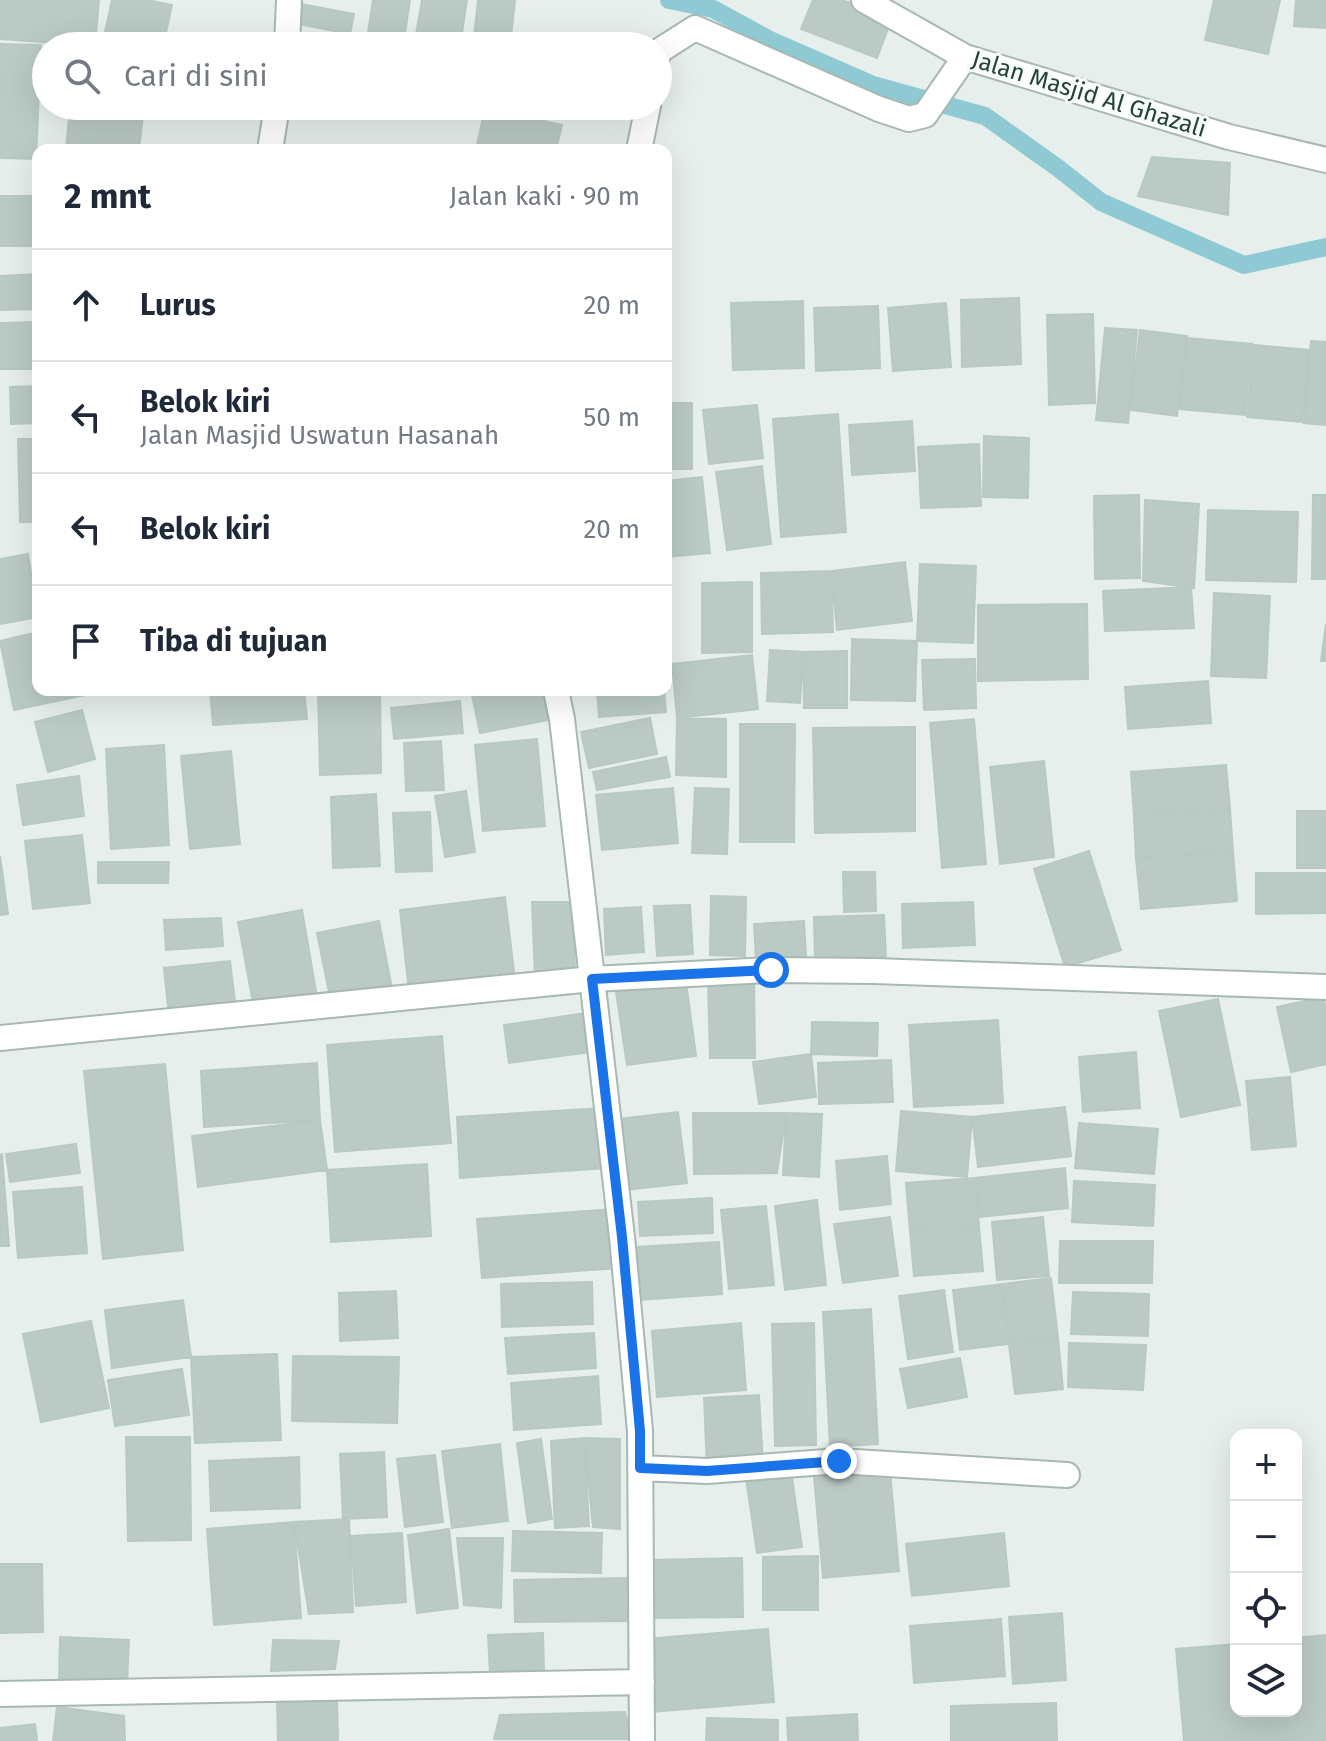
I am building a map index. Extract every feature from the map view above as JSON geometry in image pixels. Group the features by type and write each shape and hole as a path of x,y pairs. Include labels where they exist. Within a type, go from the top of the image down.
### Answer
{"street":[{"path":"288,32 289,0"},
{"name":"Jalan Masjid Al Ghazali","path":"864,0 965,57 1229,137 1326,160"},
{"path":"672,43 695,28 879,109 909,119 925,115 965,57"},
{"path":"271,144 275,120"},
{"path":"640,144 645,120"},
{"path":"557,696 622,1237 640,1431 642,1741"},
{"path":"0,1038 592,979 771,970 1326,987"},
{"path":"640,1468 707,1471 839,1461 1067,1475"},
{"path":"0,1694 642,1682"}],"building":[{"path":"0,0 99,0 96,32 32,32 32,41 0,39"},
{"path":"112,0 147,0 172,5 166,32 105,32"},
{"path":"373,0 410,0 405,32 368,32"},
{"path":"422,0 467,0 462,32 416,32"},
{"path":"478,0 515,0 512,32 475,32"},
{"path":"813,0 842,0 892,18 877,58 801,29"},
{"path":"1214,0 1280,0 1268,54 1205,40"},
{"path":"1296,0 1326,0 1326,28 1294,26"},
{"path":"296,3 354,14 350,32 293,23"},
{"path":"0,44 32,45 32,120 38,120 37,144 32,144 32,159 0,158"},
{"path":"69,120 142,120 140,144 67,144"},
{"path":"482,120 539,120 562,125 557,144 477,144"},
{"path":"1152,157 1230,163 1228,215 1138,196"},
{"path":"0,196 32,196 32,246 0,246"},
{"path":"32,274 32,309 0,310 0,276"},
{"path":"1019,298 1021,364 962,367 961,300"},
{"path":"803,301 804,368 733,370 731,303"},
{"path":"946,303 951,367 893,371 888,308"},
{"path":"878,306 880,368 816,371 814,308"},
{"path":"1093,314 1095,403 1049,405 1047,315"},
{"path":"32,322 32,369 0,369 0,323"},
{"path":"1105,328 1137,330 1128,423 1096,420"},
{"path":"1140,330 1187,336 1177,416 1130,410"},
{"path":"1187,338 1252,344 1245,415 1180,409"},
{"path":"1311,341 1326,342 1326,425 1304,423"},
{"path":"1254,345 1309,350 1302,422 1247,417"},
{"path":"32,386 32,423 11,424 10,387"},
{"path":"672,403 692,403 692,469 672,469"},
{"path":"757,405 763,458 709,464 703,410"},
{"path":"838,414 846,532 781,537 773,419"},
{"path":"912,421 915,471 852,475 849,425"},
{"path":"984,436 1029,438 1028,498 983,497"},
{"path":"18,439 32,439 32,522 20,522"},
{"path":"979,444 981,506 921,508 918,447"},
{"path":"762,466 771,544 727,550 716,472"},
{"path":"702,477 710,553 672,556 672,480"},
{"path":"1139,495 1140,578 1095,579 1094,496"},
{"path":"1313,495 1326,495 1326,579 1312,579"},
{"path":"1145,500 1199,504 1194,588 1143,581"},
{"path":"1208,510 1298,512 1296,582 1206,580"},
{"path":"28,554 32,579 32,618 0,624 0,559"},
{"path":"905,562 912,621 837,630 831,571"},
{"path":"920,564 976,566 973,643 917,641"},
{"path":"831,571 833,632 762,634 761,573"},
{"path":"752,582 752,652 702,653 702,583"},
{"path":"1191,587 1194,628 1105,631 1103,591"},
{"path":"1214,593 1270,596 1266,678 1211,676"},
{"path":"1087,604 1088,679 978,681 978,605"},
{"path":"1326,624 1326,661 1321,661"},
{"path":"32,633 32,696 80,696 14,710 0,641"},
{"path":"852,639 917,641 915,701 851,700"},
{"path":"770,650 803,652 800,703 767,701"},
{"path":"847,651 847,708 804,708 803,652"},
{"path":"752,655 758,709 677,718 672,664"},
{"path":"975,659 976,708 924,710 922,660"},
{"path":"1208,681 1211,723 1128,729 1125,687"},
{"path":"211,696 305,696 307,719 213,725"},
{"path":"318,696 380,696 381,773 320,775"},
{"path":"472,696 543,696 548,720 480,733"},
{"path":"597,696 665,696 666,712 599,717"},
{"path":"460,701 463,733 394,739 391,708"},
{"path":"82,710 95,759 48,772 35,722"},
{"path":"650,718 657,754 589,768 581,732"},
{"path":"677,718 726,719 726,777 676,775"},
{"path":"974,719 986,864 942,868 930,723"},
{"path":"740,724 795,724 794,842 740,842"},
{"path":"915,727 915,831 815,833 813,728"},
{"path":"537,739 545,826 483,831 475,745"},
{"path":"441,741 444,790 406,791 404,743"},
{"path":"164,745 169,845 111,849 106,749"},
{"path":"231,751 240,844 190,849 181,756"},
{"path":"666,757 670,777 597,790 593,772"},
{"path":"1044,761 1054,857 1000,864 990,767"},
{"path":"1226,765 1230,809 1134,816 1131,772"},
{"path":"79,776 84,816 23,825 17,785"},
{"path":"673,788 678,843 602,850 596,795"},
{"path":"695,788 729,789 727,854 692,853"},
{"path":"466,791 475,852 445,857 435,796"},
{"path":"376,794 380,866 333,868 331,797"},
{"path":"1230,809 1233,852 1136,858 1134,816"},
{"path":"1297,811 1326,811 1326,868 1297,868"},
{"path":"430,812 432,871 396,872 393,813"},
{"path":"82,835 90,903 33,909 25,841"},
{"path":"1089,851 1121,950 1065,967 1034,869"},
{"path":"1233,852 1237,901 1141,909 1136,858"},
{"path":"0,856 8,914 0,915"},
{"path":"98,862 169,862 168,883 98,883"},
{"path":"843,872 875,872 876,911 844,912"},
{"path":"1256,873 1326,873 1326,913 1256,914"},
{"path":"711,896 746,897 745,956 710,955"},
{"path":"505,897 515,980 409,992 400,910"},
{"path":"532,902 573,902 575,973 535,978"},
{"path":"973,902 975,945 903,948 902,904"},
{"path":"690,905 693,954 657,956 654,906"},
{"path":"641,907 644,952 606,955 604,909"},
{"path":"302,910 317,997 254,1008 238,922"},
{"path":"884,915 886,959 815,961 814,917"},
{"path":"221,918 223,946 166,950 164,920"},
{"path":"379,921 392,989 331,1002 317,933"},
{"path":"804,921 806,956 756,959 754,924"},
{"path":"230,961 236,1009 169,1017 164,968"},
{"path":"708,979 754,979 755,1058 710,1058"},
{"path":"686,982 696,1056 627,1065 616,992"},
{"path":"1323,997 1326,1009 1326,1064 1291,1072 1277,1007"},
{"path":"1218,999 1240,1105 1181,1117 1159,1011"},
{"path":"587,1013 592,1052 509,1063 504,1025"},
{"path":"998,1020 1003,1103 914,1107 909,1025"},
{"path":"812,1022 878,1023 877,1056 811,1054"},
{"path":"442,1036 451,1143 335,1152 327,1045"},
{"path":"1136,1052 1140,1108 1083,1112 1079,1057"},
{"path":"811,1054 816,1097 759,1104 753,1062"},
{"path":"891,1060 893,1102 819,1104 818,1063"},
{"path":"317,1063 320,1120 204,1127 201,1071"},
{"path":"165,1064 183,1250 103,1259 84,1071"},
{"path":"1290,1077 1296,1146 1252,1150 1246,1081"},
{"path":"1065,1107 1071,1156 978,1167 972,1117"},
{"path":"603,1108 607,1168 460,1178 457,1117"},
{"path":"901,1111 972,1117 967,1177 896,1171"},
{"path":"678,1112 687,1183 626,1190 618,1119"},
{"path":"693,1113 786,1113 777,1173 694,1174"},
{"path":"786,1113 822,1114 819,1177 783,1175"},
{"path":"320,1120 327,1170 198,1187 192,1136"},
{"path":"1079,1123 1158,1129 1154,1174 1075,1168"},
{"path":"76,1144 80,1173 10,1182 6,1154"},
{"path":"2,1154 9,1246 0,1246"},
{"path":"887,1156 891,1204 840,1210 836,1161"},
{"path":"427,1164 431,1236 331,1242 327,1170"},
{"path":"1065,1168 1068,1208 980,1217 975,1178"},
{"path":"975,1178 979,1226 910,1231 906,1183"},
{"path":"1074,1181 1155,1185 1153,1226 1072,1222"},
{"path":"82,1187 87,1253 18,1258 13,1192"},
{"path":"712,1198 713,1233 640,1236 638,1202"},
{"path":"817,1200 826,1285 785,1290 775,1206"},
{"path":"766,1206 774,1285 729,1289 721,1210"},
{"path":"614,1209 618,1268 482,1278 477,1219"},
{"path":"890,1217 898,1276 843,1283 834,1224"},
{"path":"1043,1217 1049,1276 997,1280 992,1222"},
{"path":"979,1226 983,1271 914,1276 910,1231"},
{"path":"1060,1241 1153,1241 1152,1283 1059,1283"},
{"path":"719,1242 722,1294 639,1300 636,1247"},
{"path":"1051,1278 1058,1338 1009,1344 1002,1284"},
{"path":"592,1282 593,1324 502,1327 501,1284"},
{"path":"1002,1284 1009,1344 960,1350 953,1290"},
{"path":"944,1290 953,1352 908,1359 899,1296"},
{"path":"396,1291 398,1338 340,1341 339,1293"},
{"path":"1073,1292 1149,1294 1148,1336 1071,1334"},
{"path":"183,1300 191,1357 112,1368 105,1310"},
{"path":"871,1309 878,1444 830,1447 823,1312"},
{"path":"91,1321 109,1408 41,1422 23,1334"},
{"path":"741,1323 746,1390 657,1397 652,1331"},
{"path":"814,1323 816,1445 775,1446 772,1324"},
{"path":"594,1333 596,1368 508,1374 505,1338"},
{"path":"1058,1338 1063,1389 1015,1394 1009,1344"},
{"path":"1069,1343 1146,1345 1143,1390 1068,1387"},
{"path":"277,1354 281,1440 195,1443 191,1357"},
{"path":"293,1356 399,1357 397,1423 292,1421"},
{"path":"960,1358 967,1397 908,1408 900,1369"},
{"path":"182,1369 189,1415 115,1426 108,1380"},
{"path":"598,1376 601,1424 514,1430 511,1383"},
{"path":"759,1395 763,1466 707,1468 704,1398"},
{"path":"126,1437 190,1437 191,1540 128,1541"},
{"path":"584,1438 620,1439 620,1529 593,1527"},
{"path":"584,1438 589,1526 555,1528 551,1441"},
{"path":"541,1439 552,1519 528,1523 517,1443"},
{"path":"500,1444 508,1521 452,1528 442,1451"},
{"path":"384,1452 387,1517 343,1519 340,1454"},
{"path":"435,1455 443,1522 405,1527 397,1459"},
{"path":"299,1457 300,1508 211,1511 209,1461"},
{"path":"791,1471 802,1547 757,1553 746,1478"},
{"path":"890,1471 899,1571 823,1578 814,1477"},
{"path":"349,1519 353,1612 309,1614 294,1522"},
{"path":"294,1522 301,1618 214,1625 207,1529"},
{"path":"449,1529 458,1608 417,1613 408,1535"},
{"path":"513,1531 602,1533 601,1573 512,1571"},
{"path":"402,1533 406,1602 356,1606 351,1536"},
{"path":"1004,1533 1009,1586 912,1596 906,1544"},
{"path":"457,1538 503,1538 501,1608 464,1605"},
{"path":"818,1556 818,1610 763,1610 763,1557"},
{"path":"742,1558 743,1617 651,1618 651,1560"},
{"path":"0,1564 42,1564 43,1632 0,1633"},
{"path":"628,1578 628,1621 515,1622 514,1580"},
{"path":"1062,1613 1066,1680 1013,1684 1009,1617"},
{"path":"1001,1619 1005,1676 914,1683 910,1626"},
{"path":"768,1629 774,1702 651,1712 645,1639"},
{"path":"543,1633 544,1672 490,1673 488,1635"},
{"path":"1326,1635 1326,1741 1184,1741 1176,1649 1230,1644 1230,1717 1302,1717 1302,1637"},
{"path":"60,1637 129,1640 127,1684 59,1682"},
{"path":"273,1640 339,1641 335,1669 271,1671"},
{"path":"337,1701 338,1741 278,1741 277,1702"},
{"path":"1056,1703 1057,1741 951,1741 951,1706"},
{"path":"57,1707 124,1716 125,1741 53,1741"},
{"path":"625,1712 632,1739 494,1739 500,1715"},
{"path":"857,1714 858,1741 788,1741 787,1718"},
{"path":"707,1718 778,1720 778,1741 706,1741"},
{"path":"35,1724 37,1741 0,1741 0,1728"}],"waterway":[{"path":"669,0 713,9 770,40 873,85 985,116 1101,202 1244,265 1326,247"}],"route":[{"path":"771,970 592,979 622,1237 640,1431 640,1468 707,1471 839,1461"}]}
